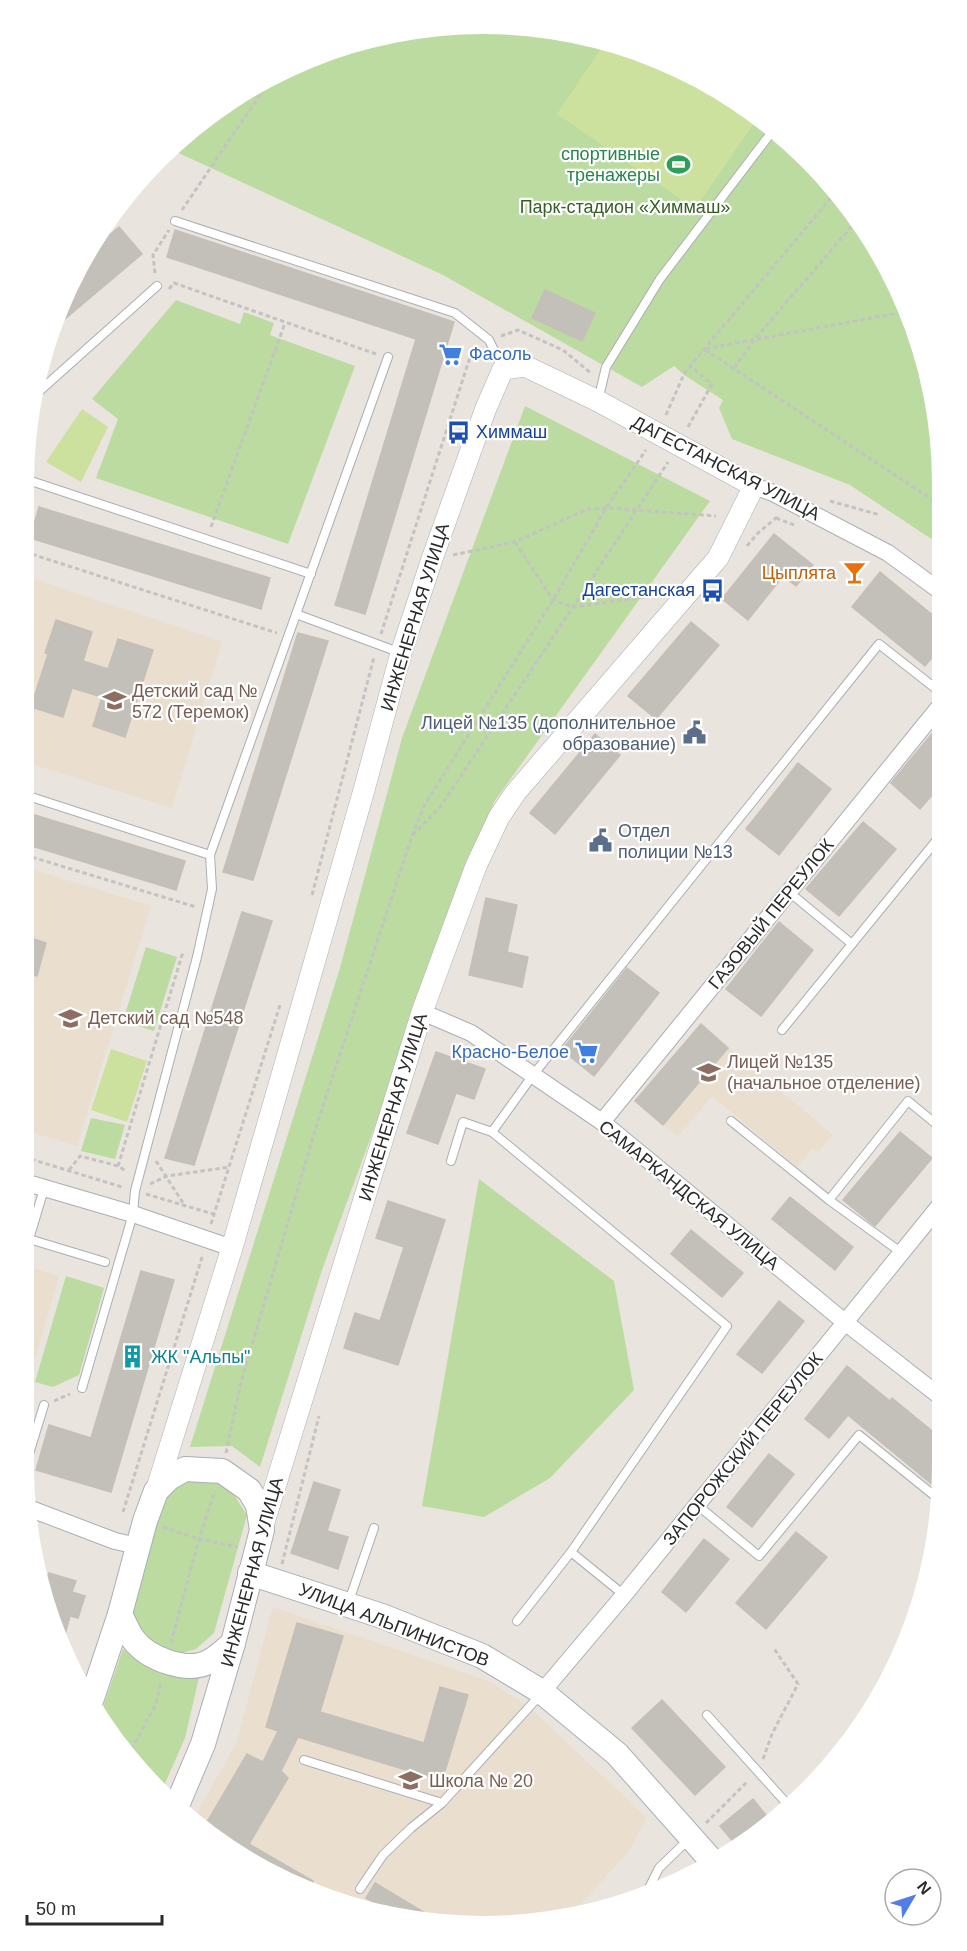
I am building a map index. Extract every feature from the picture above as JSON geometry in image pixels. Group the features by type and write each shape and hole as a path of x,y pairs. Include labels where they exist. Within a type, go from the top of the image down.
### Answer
{"main road":[{"path":"156,1491 169,1478 185,1469 222,1471 249,1490 258,1504 256,1551"},
{"name":"ИНЖЕНЕРНАЯ УЛИЦА","path":"94,1691 120,1614 138,1546 156,1491"},
{"name":"УЛИЦА АЛЬПИНИСТОВ","path":"256,1551 280,1570 348,1604 482,1656 542,1692 617,1754 708,1856"},
{"name":"ИНЖЕНЕРНАЯ УЛИЦА","path":"180,1798 203,1744 233,1643 256,1551"},
{"path":"120,1614 134,1640 155,1657 166,1662 190,1667 210,1662 233,1643"}],"street":[{"name":"ДАГЕСТАНСКАЯ УЛИЦА","path":"503,369 525,366 600,392 657,434 888,553 932,585"},
{"name":"ИНЖЕНЕРНАЯ УЛИЦА","path":"156,1491 232,1248 364,790 401,653 486,408 503,369"},
{"name":"ИНЖЕНЕРНАЯ УЛИЦА","path":"256,1551 422,1012 476,866 499,817 516,792 718,558 764,489"},
{"name":"ГАЗОВЫЙ ПЕРЕУЛОК","path":"602,1122 932,716"},
{"name":"САМАРКАНДСКАЯ УЛИЦА","path":"422,1012 471,1033 602,1122 846,1323 932,1390"},
{"path":"34,1186 133,1214 232,1248"},
{"name":"ЗАПОРОЖСКИЙ ПЕРЕУЛОК","path":"542,1692 624,1595 932,1215"},
{"path":"36,1511 115,1541 138,1546"}],"lane":[{"path":"600,392 606,367 660,279 768,136"},
{"path":"175,221 455,313 489,340 503,369"},
{"path":"45,386 157,286"},
{"path":"82,1388 133,1214 135,1191 197,957 212,889 210,855 387,357"},
{"path":"34,482 311,574"},
{"path":"297,614 401,653"},
{"path":"492,1132 533,1075 879,644 932,686"},
{"path":"34,798 210,855"},
{"path":"782,1030 932,846"},
{"path":"789,892 852,944"},
{"path":"829,1200 908,1101 932,1121"},
{"path":"731,1121 829,1200 902,1253"},
{"path":"451,1161 463,1122 492,1132 727,1326 571,1552 517,1621"},
{"path":"34,1222 44,1189"},
{"path":"34,1241 105,1262"},
{"path":"34,1434 45,1406"},
{"path":"696,1504 759,1556 859,1435 932,1494"},
{"path":"348,1604 374,1528"},
{"path":"571,1552 624,1595"},
{"path":"360,1889 383,1855 442,1803 542,1692"},
{"path":"707,1715 784,1801"},
{"path":"304,1760 442,1803"},
{"path":"651,1884 659,1868 692,1836"}],"path":[{"path":"260,94 153,255 157,286 166,294 174,284 387,357"},
{"path":"132,1748 156,1704 199,1539 222,1471 241,1382 316,1126 424,806 553,600 606,508 657,434 690,366 831,199"},
{"path":"734,368 852,227"},
{"path":"704,349 898,313"},
{"path":"206,539 285,323"},
{"path":"310,902 378,645 471,354 489,340 518,330 563,350 600,392"},
{"path":"704,349 932,499"},
{"path":"412,836 441,806 678,446 712,384 690,366"},
{"path":"744,549 776,518 764,489"},
{"path":"826,500 880,515"},
{"path":"432,560 515,542 588,509 606,508 716,516"},
{"path":"515,542 553,600 573,607 664,594 684,598"},
{"path":"34,555 289,636"},
{"path":"34,858 206,910"},
{"path":"118,1166 182,955 197,957"},
{"path":"123,1512 213,1214 230,1167 281,1001"},
{"path":"145,1154 152,1156 186,1206"},
{"path":"69,1170 80,1156 118,1166 127,1170 122,1187"},
{"path":"34,1160 213,1214"},
{"path":"167,1176 230,1167"},
{"path":"45,1406 82,1388"},
{"path":"146,1521 199,1539 256,1551 280,1570 320,1412"},
{"path":"692,1836 759,1771 772,1734 798,1684 772,1647"}],"shaded area":[{"name":"Детский сад № 572 (Теремок)","path":"34,579 222,641 172,808 34,765"},
{"name":"Детский сад №548","path":"34,870 151,906 77,1146 34,1133"},
{"name":"Лицей №135 (начальное отделение)","path":"701,1024 833,1135 818,1152 813,1148 797,1167 712,1096 678,1137 635,1101"},
{"path":"34,1268 59,1276 34,1362"},
{"name":"Школа № 20","path":"273,1607 491,1682 529,1707 647,1818 628,1852 579,1906 513,1916 454,1916 396,1908 339,1893 285,1870 234,1841 197,1813 236,1744"}],"green space":[{"name":"Парк-стадион «Химмаш»","path":"484,34 542,38 628,58 682,81 733,110 780,146 821,187 840,210 872,259 909,339 924,396 932,454 932,539 850,485 732,439 719,408 723,400 674,366 642,387 443,275 179,153 234,110 285,81 339,58 425,38"},
{"name":"спортивные тренажеры","path":"600,50 628,58 682,81 753,124 695,209 557,114"},
{"path":"176,300 240,324 244,312 274,323 270,335 355,366 288,544 96,478 118,419 92,399"},
{"path":"525,406 710,501 494,802 322,1270 260,1467 232,1446 190,1447 340,968 402,738"},
{"path":"82,409 108,427 81,482 46,462"},
{"path":"146,947 177,957 154,1031 123,1021"},
{"path":"111,1049 147,1061 127,1122 91,1110"},
{"path":"91,1118 125,1125 115,1159 81,1151"},
{"path":"479,1179 614,1281 634,1390 550,1478 484,1517 422,1506"},
{"path":"66,1276 104,1288 79,1375 53,1387 35,1382"},
{"path":"181,1479 216,1480 234,1495 247,1515 214,1633 196,1649 179,1654 149,1645 133,1626 133,1610 165,1492"},
{"path":"123,1649 146,1666 179,1677 200,1673 185,1738 165,1784 127,1741 103,1706"}],"building":[{"path":"119,227 142,254 67,317 81,285 109,235"},
{"path":"175,230 454,322 365,614 335,605 416,339 167,257"},
{"path":"545,290 595,313 582,341 532,318"},
{"path":"39,507 270,578 261,609 34,539 34,524"},
{"path":"774,534 813,565 796,586 783,576 748,620 722,599"},
{"path":"880,572 932,614 932,658 925,666 852,607"},
{"path":"56,620 92,632 83,661 108,669 118,639 153,650 125,737 93,726 102,697 72,688 63,717 34,708 34,698 48,654 45,653"},
{"path":"691,622 719,645 656,719 628,696"},
{"path":"298,633 328,641 253,880 223,872"},
{"path":"595,734 620,755 555,834 530,813"},
{"path":"932,734 932,795 920,809 891,783"},
{"path":"798,763 831,789 779,855 746,829"},
{"path":"34,815 185,861 176,890 34,847"},
{"path":"863,822 896,849 839,916 806,889"},
{"path":"486,898 517,905 507,952 528,957 522,987 469,975"},
{"path":"242,912 272,921 194,1165 165,1158"},
{"path":"779,922 813,950 761,1016 726,989"},
{"path":"34,939 46,943 37,976 34,975"},
{"path":"627,968 659,993 594,1076 562,1050"},
{"path":"701,1024 728,1048 663,1125 635,1101"},
{"path":"436,1052 485,1069 474,1099 456,1093 438,1144 407,1133"},
{"path":"900,1132 932,1158 875,1226 843,1200"},
{"path":"790,1197 853,1247 835,1270 772,1219"},
{"path":"388,1201 445,1220 398,1365 344,1348 355,1313 380,1321 404,1247 376,1238"},
{"path":"691,1230 743,1273 722,1297 671,1254"},
{"name":"ЖК \"Альпы\"","path":"141,1271 174,1280 111,1492 36,1470 49,1425 91,1438"},
{"path":"779,1301 804,1321 762,1373 737,1354"},
{"path":"847,1366 890,1401 892,1398 932,1431 932,1484 848,1415 829,1438 805,1419"},
{"path":"769,1454 794,1474 752,1527 727,1507"},
{"path":"314,1482 340,1490 327,1531 348,1537 338,1569 291,1553"},
{"path":"796,1532 827,1557 766,1629 736,1603"},
{"path":"704,1539 729,1559 686,1612 662,1592"},
{"path":"49,1573 76,1581 72,1592 85,1596 78,1618 70,1616 66,1631 58,1612"},
{"path":"297,1623 343,1636 320,1712 424,1743 440,1687 468,1695 442,1781 298,1737 281,1771 288,1778 249,1844 312,1882 259,1856 207,1822 247,1754 263,1762 278,1731 266,1727"},
{"path":"662,1700 725,1767 695,1795 632,1728"},
{"path":"753,1799 767,1816 733,1841 720,1826"},
{"path":"375,1883 425,1913 374,1903 366,1898"}],"place":[{"name":"спортивные тренажеры","path":"678,164"},
{"name":"Фасоль","path":"451,354"},
{"name":"Химмаш","path":"458,432"},
{"name":"Цыплята","path":"854,573"},
{"name":"Дагестанская","path":"713,590"},
{"name":"Детский сад № 572 (Теремок)","path":"114,701"},
{"name":"Лицей №135 (дополнительное образование)","path":"694,733"},
{"name":"Отдел полиции №13","path":"600,841"},
{"name":"Детский сад №548","path":"70,1018"},
{"name":"Красно-Белое","path":"587,1052"},
{"name":"Лицей №135 (начальное отделение)","path":"709,1072"},
{"name":"ЖК \"Альпы\"","path":"133,1357"},
{"name":"Школа № 20","path":"411,1781"}]}
